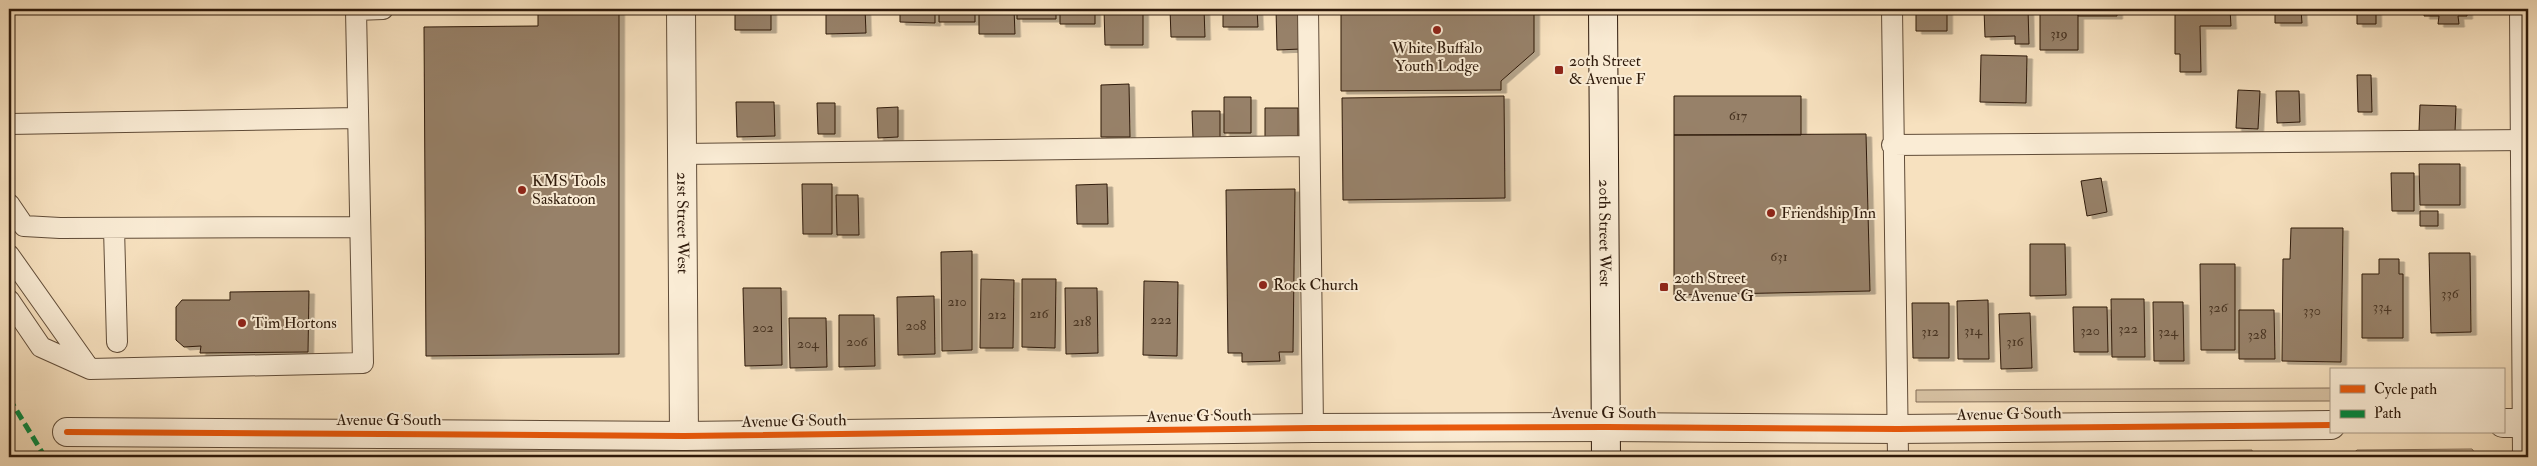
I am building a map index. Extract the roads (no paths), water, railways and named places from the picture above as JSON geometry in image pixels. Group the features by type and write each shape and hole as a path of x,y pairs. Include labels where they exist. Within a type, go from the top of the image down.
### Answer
{"street":[{"name":"21st Street West","path":"681,9 684,436"},
{"name":"20th Street West","path":"1603,9 1606,457"},
{"path":"2524,9 2527,140 2520,423 2527,457"},
{"name":"Avenue G South","path":"67,432 684,436 1313,428 1606,427 1898,429 2330,425"}],"lane":[{"path":"9,300 41,347 90,369 362,363 356,10 384,9"},
{"path":"1308,9 1313,428"},
{"path":"1892,9 1892,145 1898,457"},
{"path":"9,124 358,118"},
{"path":"1892,145 2527,140"},
{"path":"682,154 1309,146"},
{"path":"9,204 24,226 114,228 360,227"},
{"path":"114,228 117,342"},
{"path":"9,255 90,369"}],"place":[{"name":"White Buffalo Youth Lodge","path":"1437,30"},
{"name":"20th Street & Avenue F","path":"1559,70"},
{"name":"KMS Tools Saskatoon","path":"522,190"},
{"name":"Friendship Inn","path":"1771,213"},
{"name":"Rock Church","path":"1263,285"},
{"name":"20th Street & Avenue G","path":"1664,287"},
{"name":"Tim Hortons","path":"242,323"}]}
